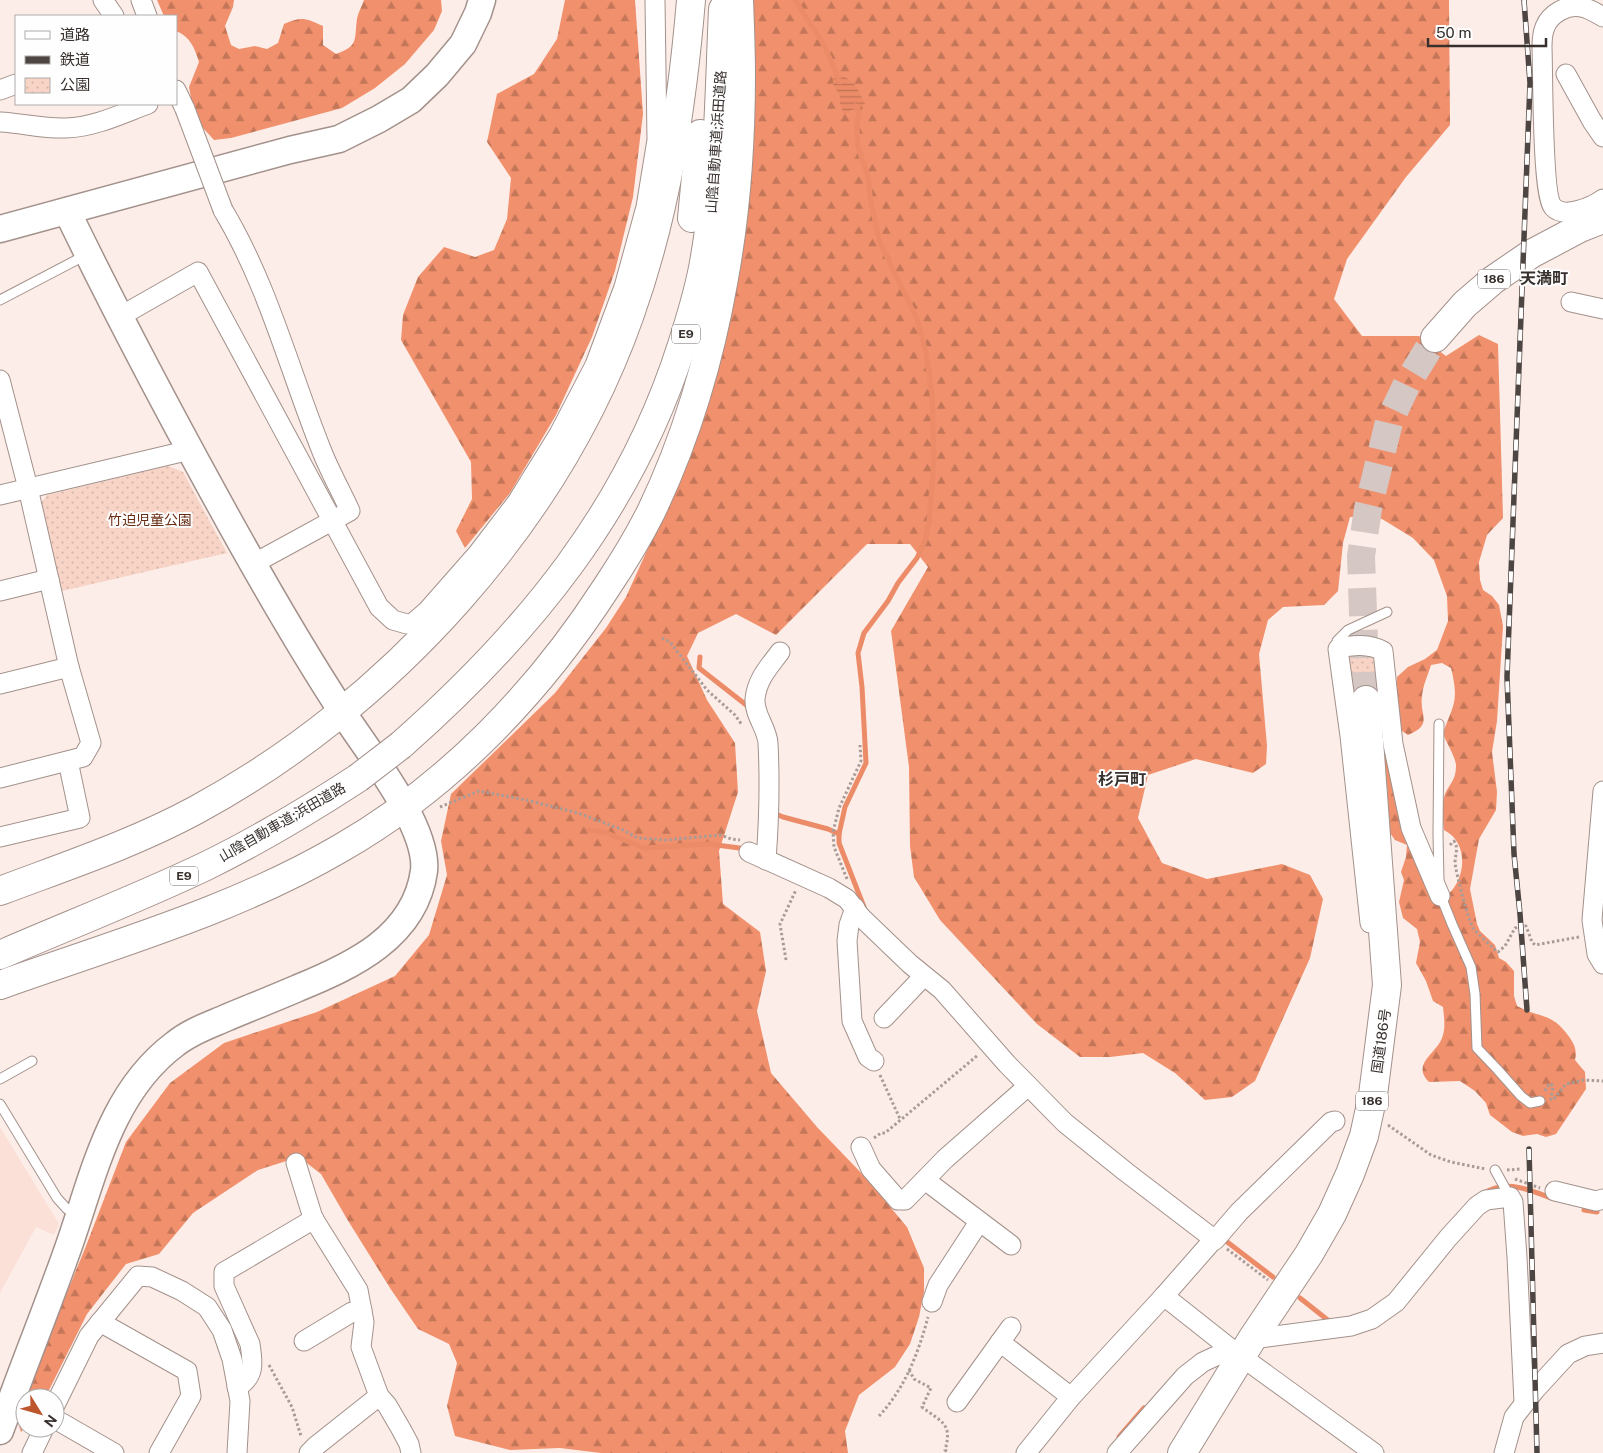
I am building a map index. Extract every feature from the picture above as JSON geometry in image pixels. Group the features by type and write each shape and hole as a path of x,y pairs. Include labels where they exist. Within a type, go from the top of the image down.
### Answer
{"highway":[{"path":"0,891 117,848 198,809 271,764 342,711 418,643 490,561 525,515 551,476 585,418 609,368 630,315 661,211 673,146 691,0"},
{"name":"山陰自動車道;浜田道路","path":"522,624 575,547 614,477 636,431 665,351 685,266 692,219 701,119 707,0"},
{"name":"山陰自動車道;浜田道路","path":"0,955 206,866 261,838 358,778 401,745 466,685 522,624 561,577 606,512 643,445 660,406 690,320 703,270 716,177 723,0"},
{"path":"0,985 178,923 245,897 294,874 343,847 405,806 441,778 518,703 555,660 590,613 621,565 650,513 672,462 709,347 730,241 740,122 739,0"},
{"name":"186","path":"1436,338 1465,304 1493,280 1531,254 1603,219"},
{"name":"186","path":"1565,236 1603,230"},
{"name":"国道186号","path":"1182,1453 1241,1348 1284,1292 1332,1214 1364,1136 1387,998 1366,700"}],"street":[{"path":"103,0 113,15"},
{"path":"141,0 147,15"},
{"path":"0,229 339,138 379,119 411,100 437,75 462,44 478,13 482,0"},
{"path":"119,317 198,272 379,607 394,620 407,624 413,623 427,611 478,553 517,502 554,443 595,366 624,287 646,207 657,140 655,0"},
{"path":"1603,17 1580,6 1565,8 1555,14 1545,26 1542,34 1542,47 1548,199 1555,209 1564,212 1603,200"},
{"path":"1566,74 1603,137"},
{"path":"0,90 15,84"},
{"path":"178,95 224,210 256,273 321,450 350,511 253,564"},
{"path":"0,122 20,122 64,128 80,127 145,105"},
{"path":"0,1431 80,1213 106,1134 128,1094 167,1050 194,1031 339,972 370,953 384,942 409,912 420,891 424,866 420,840 405,806 295,638 190,450 119,317 67,211"},
{"path":"1571,302 1603,309"},
{"path":"0,778 83,757 91,743 69,667 28,488 1,392"},
{"path":"0,495 190,450"},
{"path":"0,591 50,579"},
{"path":"1385,957 1371,932 1350,736 1338,649 1373,646 1383,650 1393,744 1411,828 1440,896"},
{"path":"780,652 762,675 755,700 757,712 768,740 770,809 757,856 847,898 861,917 924,976 942,990 1028,1086 1066,1123 1126,1172 1217,1237"},
{"path":"0,684 69,667"},
{"path":"0,837 80,818 68,761"},
{"path":"1603,791 1592,920 1597,954 1603,964"},
{"path":"855,908 849,925 847,940 852,1021 868,1057 874,1061"},
{"path":"884,1018 924,976"},
{"path":"861,1147 871,1169 898,1200 905,1200 945,1158 1028,1086"},
{"path":"1026,1453 1071,1397 1217,1237 1290,1161 1331,1122 1336,1120"},
{"path":"296,1164 314,1219 358,1290 364,1322 361,1348 379,1396 387,1405 401,1429 409,1444 411,1453"},
{"path":"925,1180 1011,1245"},
{"path":"1555,1191 1596,1201 1603,1199"},
{"path":"1117,1453 1185,1376 1203,1362 1241,1348 1351,1326 1372,1319 1396,1302 1448,1238 1478,1206 1486,1200 1508,1195 1513,1202 1518,1257 1524,1402"},
{"path":"237,1387 246,1382 250,1372 252,1364 250,1344 224,1286 224,1272 314,1219"},
{"path":"932,1302 938,1285 979,1222"},
{"path":"63,1388 89,1336 100,1322 138,1276 152,1278 182,1291 207,1307 222,1330 232,1359 240,1401 237,1453"},
{"path":"1164,1296 1241,1348 1374,1453"},
{"path":"304,1341 352,1312 362,1310"},
{"path":"100,1322 187,1371 191,1396 159,1453"},
{"path":"957,1402 1006,1334 1071,1397"},
{"path":"1504,1453 1514,1417 1524,1402 1568,1354 1585,1346 1603,1343"},
{"path":"306,1446 316,1446 379,1396"},
{"path":"65,1424 114,1453"},
{"path":"32,1453 39,1438"}],"lane":[{"path":"0,300 88,254"},
{"path":"1338,649 1338,641 1348,630 1387,612"},
{"path":"1439,724 1438,860 1440,896 1472,967 1477,1048 1521,1096 1530,1102 1540,1101"},
{"path":"0,1079 32,1060"},
{"path":"0,1104 57,1198 67,1209 80,1213"},
{"path":"1495,1170 1508,1195"}],"path":[{"path":"662,638 670,642 707,690 735,715 745,729"},
{"path":"855,908 855,898 834,847 833,832 839,808 861,761 860,746"},
{"path":"437,808 479,791 578,813 623,830 638,838 666,840 721,835 731,839 749,841 757,856"},
{"path":"1438,860 1454,841 1457,845 1456,865 1474,929 1486,939 1494,951 1498,952 1502,949 1515,928 1526,926 1535,945 1594,934"},
{"path":"786,960 780,924 804,877"},
{"path":"861,1147 881,1133 885,1133 990,1045"},
{"path":"874,1061 900,1119"},
{"path":"1540,1101 1549,1084 1553,1086 1551,1099 1553,1100 1566,1084 1584,1080 1603,1081"},
{"path":"1369,1112 1431,1155 1451,1162 1495,1170"},
{"path":"1521,1169 1502,1171 1509,1177 1555,1191"},
{"path":"1217,1237 1284,1292"},
{"path":"879,1416 894,1399 909,1370 923,1336 932,1302"},
{"path":"266,1358 292,1407 306,1446"},
{"path":"909,1370 914,1379 930,1388 922,1407 948,1429 949,1437 945,1450 939,1453"},
{"path":"945,1450 949,1453"}],"shaded area":[{"path":"839,76 849,79 861,94 865,104 860,106 862,110 856,112 854,109 844,114 840,103 840,96 833,84 833,79"},
{"path":"0,1127 59,1224 54,1235 36,1227 0,1293"}],"green space":[{"path":"157,0 234,0 225,26 231,45 239,49 255,46 267,49 278,43 284,24 300,19 323,26 323,45 336,54 352,45 364,0 441,0 442,11 434,30 405,64 375,88 342,108 231,138 214,140 203,128 192,104 189,87 199,62 196,52 185,36 178,32 178,15 164,15"},
{"path":"565,0 635,0 643,114 633,197 615,271 592,337 556,415 510,493 465,548 456,531 472,499 471,462 401,340 403,315 418,277 444,247 475,257 494,250 507,219 511,178 487,142 497,94 534,74 557,39"},
{"path":"753,0 1449,0 1450,125 1406,177 1347,259 1334,299 1362,336 1419,336 1446,356 1479,335 1498,344 1503,518 1487,535 1479,562 1480,580 1483,590 1492,596 1499,605 1503,626 1497,721 1492,752 1497,792 1496,810 1479,839 1470,889 1480,931 1495,945 1499,958 1506,962 1514,971 1514,996 1517,1006 1551,1019 1563,1029 1574,1046 1575,1060 1585,1072 1586,1089 1556,1134 1546,1137 1537,1134 1523,1136 1512,1132 1490,1115 1486,1103 1475,1091 1460,1081 1429,1082 1424,1076 1423,1070 1426,1059 1442,1038 1443,1007 1433,1001 1426,981 1416,963 1420,942 1417,929 1403,918 1399,902 1404,880 1401,872 1406,857 1407,845 1395,840 1390,833 1383,759 1386,753 1430,897 1435,902 1445,897 1459,879 1462,857 1459,846 1453,837 1444,830 1443,817 1445,794 1456,771 1454,758 1443,733 1455,695 1451,668 1442,663 1431,665 1424,684 1422,703 1424,719 1421,727 1408,735 1399,729 1396,692 1397,677 1408,667 1425,659 1437,650 1448,621 1447,596 1434,560 1413,538 1382,519 1350,517 1343,543 1338,591 1324,605 1283,607 1268,620 1259,654 1267,746 1266,764 1253,773 1196,759 1148,775 1138,818 1162,863 1207,879 1282,864 1310,875 1323,899 1310,958 1255,1081 1232,1097 1205,1100 1175,1073 1143,1053 1110,1057 1080,1057 1037,1024 940,920 914,877 910,846 909,767 891,631 928,567 910,544 867,544 776,635 736,614 698,633 687,656 707,700 735,743 738,792 719,851 723,904 760,932 766,971 757,1011 771,1073 817,1127 866,1178 907,1227 924,1268 924,1292 919,1317 910,1344 895,1367 859,1395 845,1431 848,1453 601,1453 560,1448 510,1450 455,1436 447,1406 457,1363 449,1344 418,1329 390,1288 321,1174 299,1157 258,1170 193,1213 159,1254 126,1264 87,1314 50,1388 28,1388 126,1142 170,1083 224,1043 317,1012 395,976 429,935 447,875 441,841 451,794 555,693 606,628 626,597 672,495 708,403 734,283 752,169 751,52"},
{"name":"竹迫児童公園","path":"168,466 183,472 227,553 62,591 40,504 47,495"},
{"path":"1375,649 1382,694 1348,696 1348,651"}],"waterway":[{"path":"795,0 824,45 840,82"},
{"path":"855,106 859,112 857,124 858,147 868,176 871,203 880,243 918,321 926,353 932,395 934,460 929,522 925,541 917,558 864,633 858,653 862,687 866,763 845,807 839,843 864,907"},
{"path":"700,657 699,668 750,708"},
{"path":"775,810 776,814 783,817 828,829 839,834"},
{"path":"589,830 607,833 644,848 709,844 747,849"},
{"path":"1482,1194 1491,1189 1509,1186 1527,1189 1554,1199"},
{"path":"1584,1210 1597,1212"},
{"path":"1222,1238 1273,1277"},
{"path":"1300,1298 1329,1321"},
{"path":"1119,1437 1144,1408"}],"tunnel":[{"path":"1366,700 1361,556 1368,509 1389,422 1407,384 1435,338"}],"railway":[{"path":"1524,0 1530,83 1507,677 1514,854 1527,1010"},
{"path":"1529,1149 1537,1453"}],"district":[{"name":"天満町","path":"1544,278"},
{"name":"杉戸町","path":"1122,779"}]}
